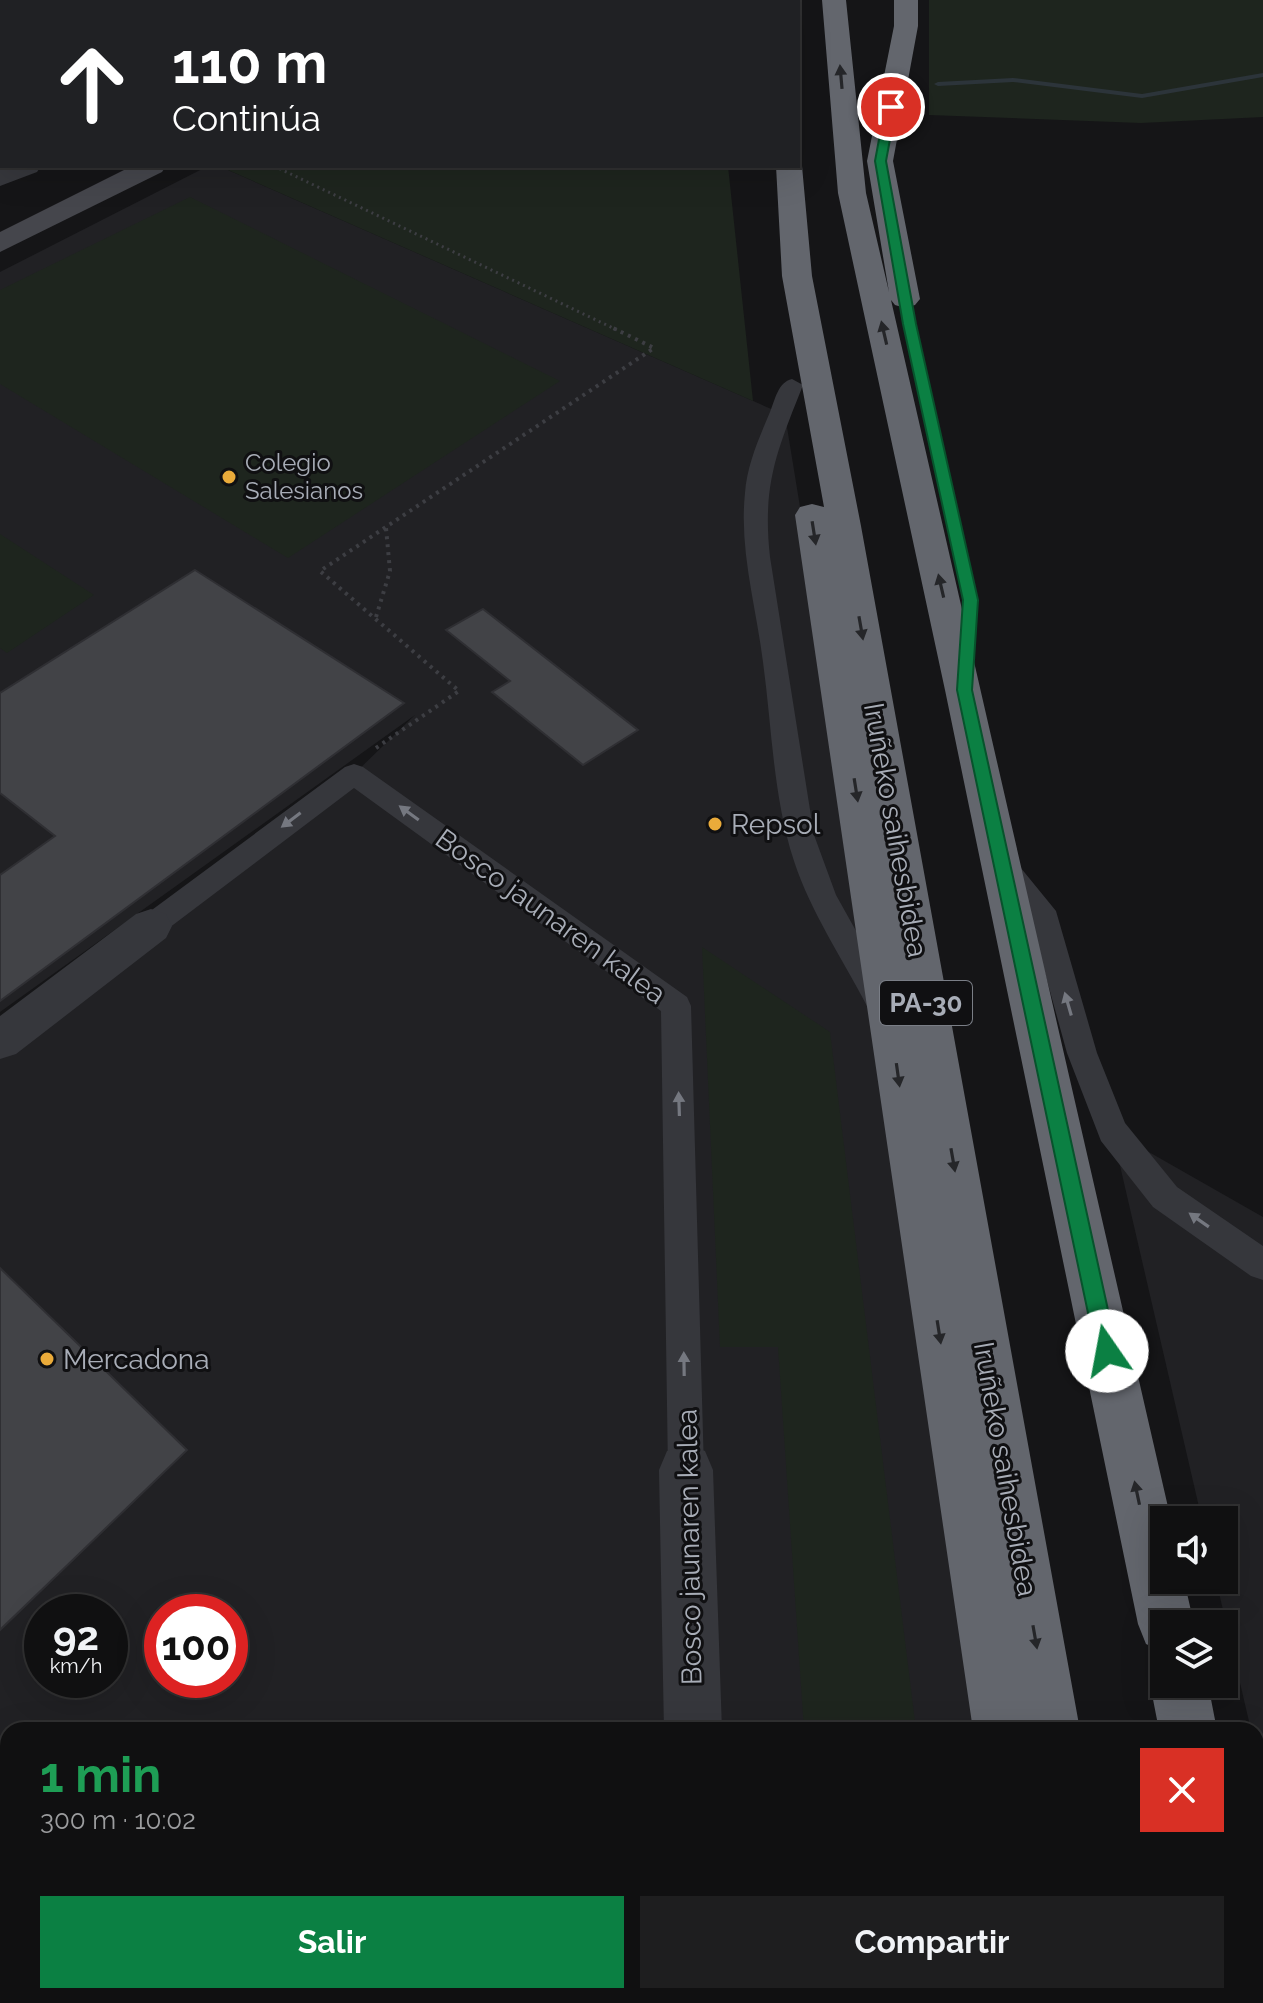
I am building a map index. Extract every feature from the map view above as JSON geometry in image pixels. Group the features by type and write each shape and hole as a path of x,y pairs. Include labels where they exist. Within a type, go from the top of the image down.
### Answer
{"highway":[{"path":"834,0 852,193 964,690 1163,1610"},
{"path":"906,0 906,26 880,161 910,324 970,600 964,690"},
{"path":"771,169 792,385 1001,1722"},
{"name":"Iruñeko saihesbidea","path":"771,169 797,276 844,526 1050,1722"},
{"path":"1182,1698 1186,1722"}],"street":[{"path":"0,178 23,168"},
{"path":"0,243 149,168"},
{"path":"0,1041 151,926"},
{"name":"Bosco jaunaren kalea","path":"686,1470 693,1722"}],"lane":[{"path":"792,385 766,448 756,492 756,543 776,660 790,780 808,860 829,907 890,1020"},
{"path":"151,926 354,774"},
{"name":"Bosco jaunaren kalea","path":"354,774 676,1006 686,1470"},
{"path":"1002,865 1042,911 1082,1053 1112,1131 1165,1197 1263,1265"}],"path":[{"path":"278,168 654,348 320,571 459,691 378,745 354,774"},
{"path":"376,617 390,571 386,527"}],"shaded area":[{"path":"929,0 1263,0 1263,117 1141,123 929,115"},
{"path":"204,168 224,168 785,415 889,1051 1029,1722 0,1722 0,1043 354,774 415,715 0,1012 0,272"},
{"path":"224,168 728,168 753,401"},
{"path":"190,197 560,381 288,558 0,384 0,290"},
{"path":"0,534 94,595 7,653 0,648"},
{"path":"702,947 830,1032 915,1722 803,1722 778,1347 720,1347"},
{"path":"1112,1131 1263,1217 1263,1722 1249,1722 1238,1674 1238,1610 1223,1610 1219,1594 1238,1594 1238,1506 1199,1506"}],"building":[{"path":"195,570 404,703 0,1001 0,875 55,836 0,793 0,693"},
{"path":"483,609 638,730 583,765 492,692 510,681 446,630"},
{"name":"Mercadona","path":"0,1268 187,1450 37,1594 24,1594 24,1607 0,1630"}],"waterway":[{"path":"938,84 1013,80 1142,96 1263,75"}],"place":[{"name":"Colegio Salesianos","path":"229,477"},
{"name":"Repsol","path":"715,824"},
{"name":"Mercadona","path":"47,1359"}],"route":[{"path":"891,107 880,161 910,324 970,600 964,690 1107,1351"}]}
